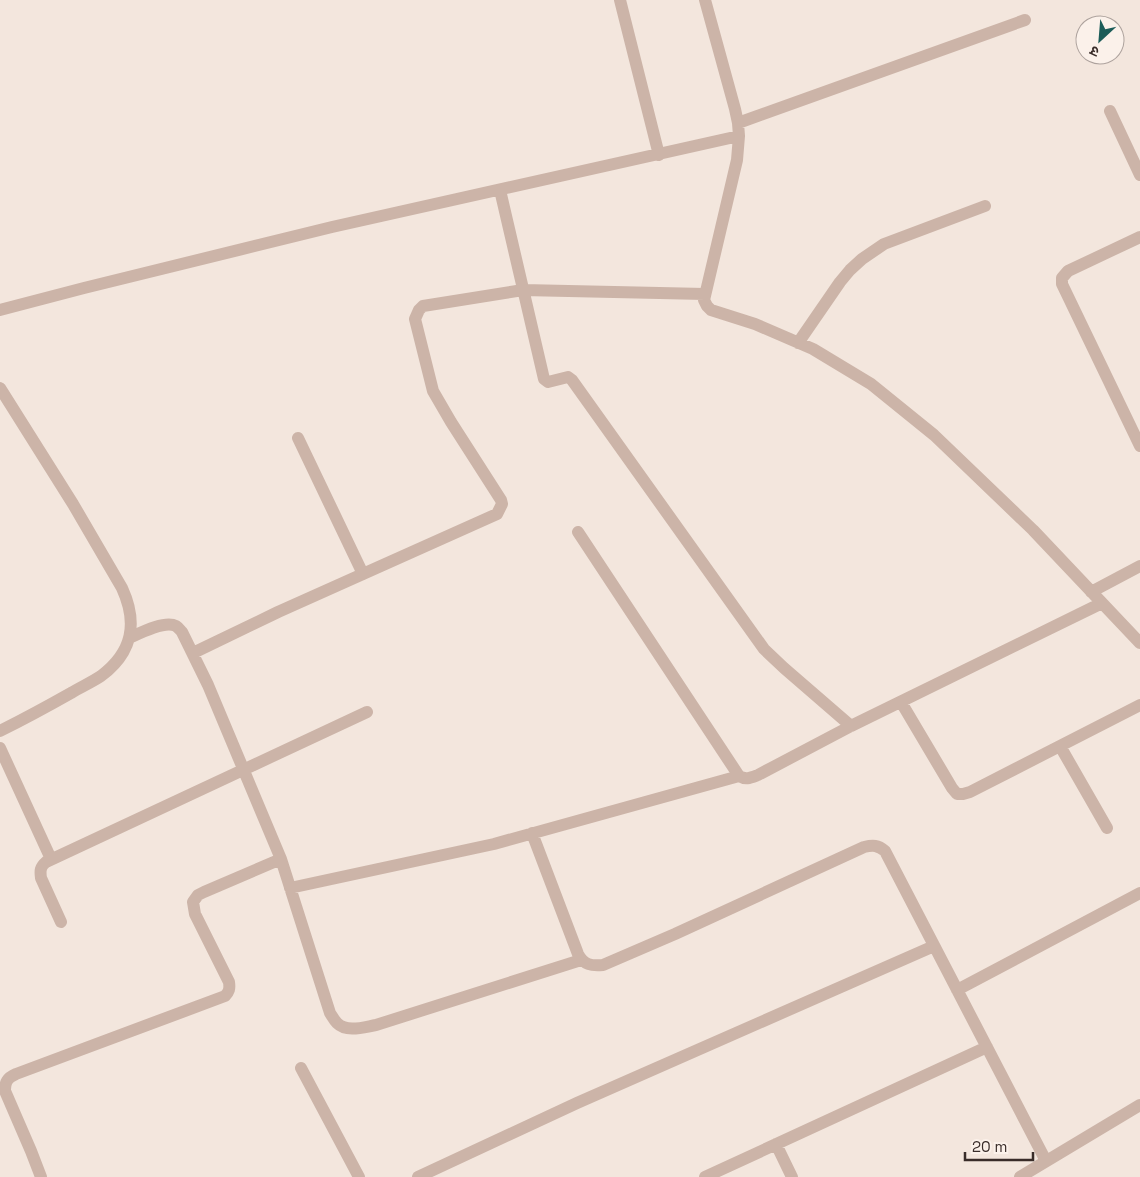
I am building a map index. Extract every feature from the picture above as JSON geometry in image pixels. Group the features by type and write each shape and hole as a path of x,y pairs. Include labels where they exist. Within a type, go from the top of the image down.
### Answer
{"street":[{"path":"620,0 660,155"},
{"path":"705,0 739,130 737,160 705,294 705,303 711,310 755,324 813,350 871,384 934,435 1033,530 1140,643"},
{"path":"0,310 332,227 660,155 739,130 1025,20"},
{"path":"1110,111 1140,175"},
{"path":"500,190 544,379 548,382 568,377 572,380 764,649 851,726"},
{"path":"798,343 840,282 862,259 884,244 985,206"},
{"path":"1140,237 1068,271 1062,278 1062,284 1140,446"},
{"path":"193,653 278,612 492,518 497,514 502,504 501,500 433,391 415,319 423,306 524,290 705,294"},
{"path":"0,388 73,504 122,588 131,612 132,627 128,644 112,667 100,676 39,711 0,731"},
{"path":"298,438 363,574"},
{"path":"578,532 739,776 749,779 851,726 1102,603"},
{"path":"1091,592 1140,566"},
{"path":"129,638 159,626 170,624 176,626 182,632 208,685 281,860 330,1012 336,1022 352,1029 376,1025 582,960"},
{"path":"901,702 957,794 970,792 1140,705"},
{"path":"61,922 40,878 42,866 51,859 366,712"},
{"path":"1060,746 1107,828"},
{"path":"0,748 51,859"},
{"path":"290,888 494,844 739,776"},
{"path":"532,833 582,960 588,965 603,965 864,847 880,846 886,851 1046,1161"},
{"path":"41,1177 4,1092 7,1080 16,1074 224,996 230,988 229,982 195,914 193,902 198,895 204,892 281,860"},
{"path":"957,990 1140,893"},
{"path":"418,1177 577,1103 934,946"},
{"path":"705,1177 987,1047"},
{"path":"301,1068 359,1177"},
{"path":"1020,1177 1140,1106"},
{"path":"776,1144 792,1177"}]}
